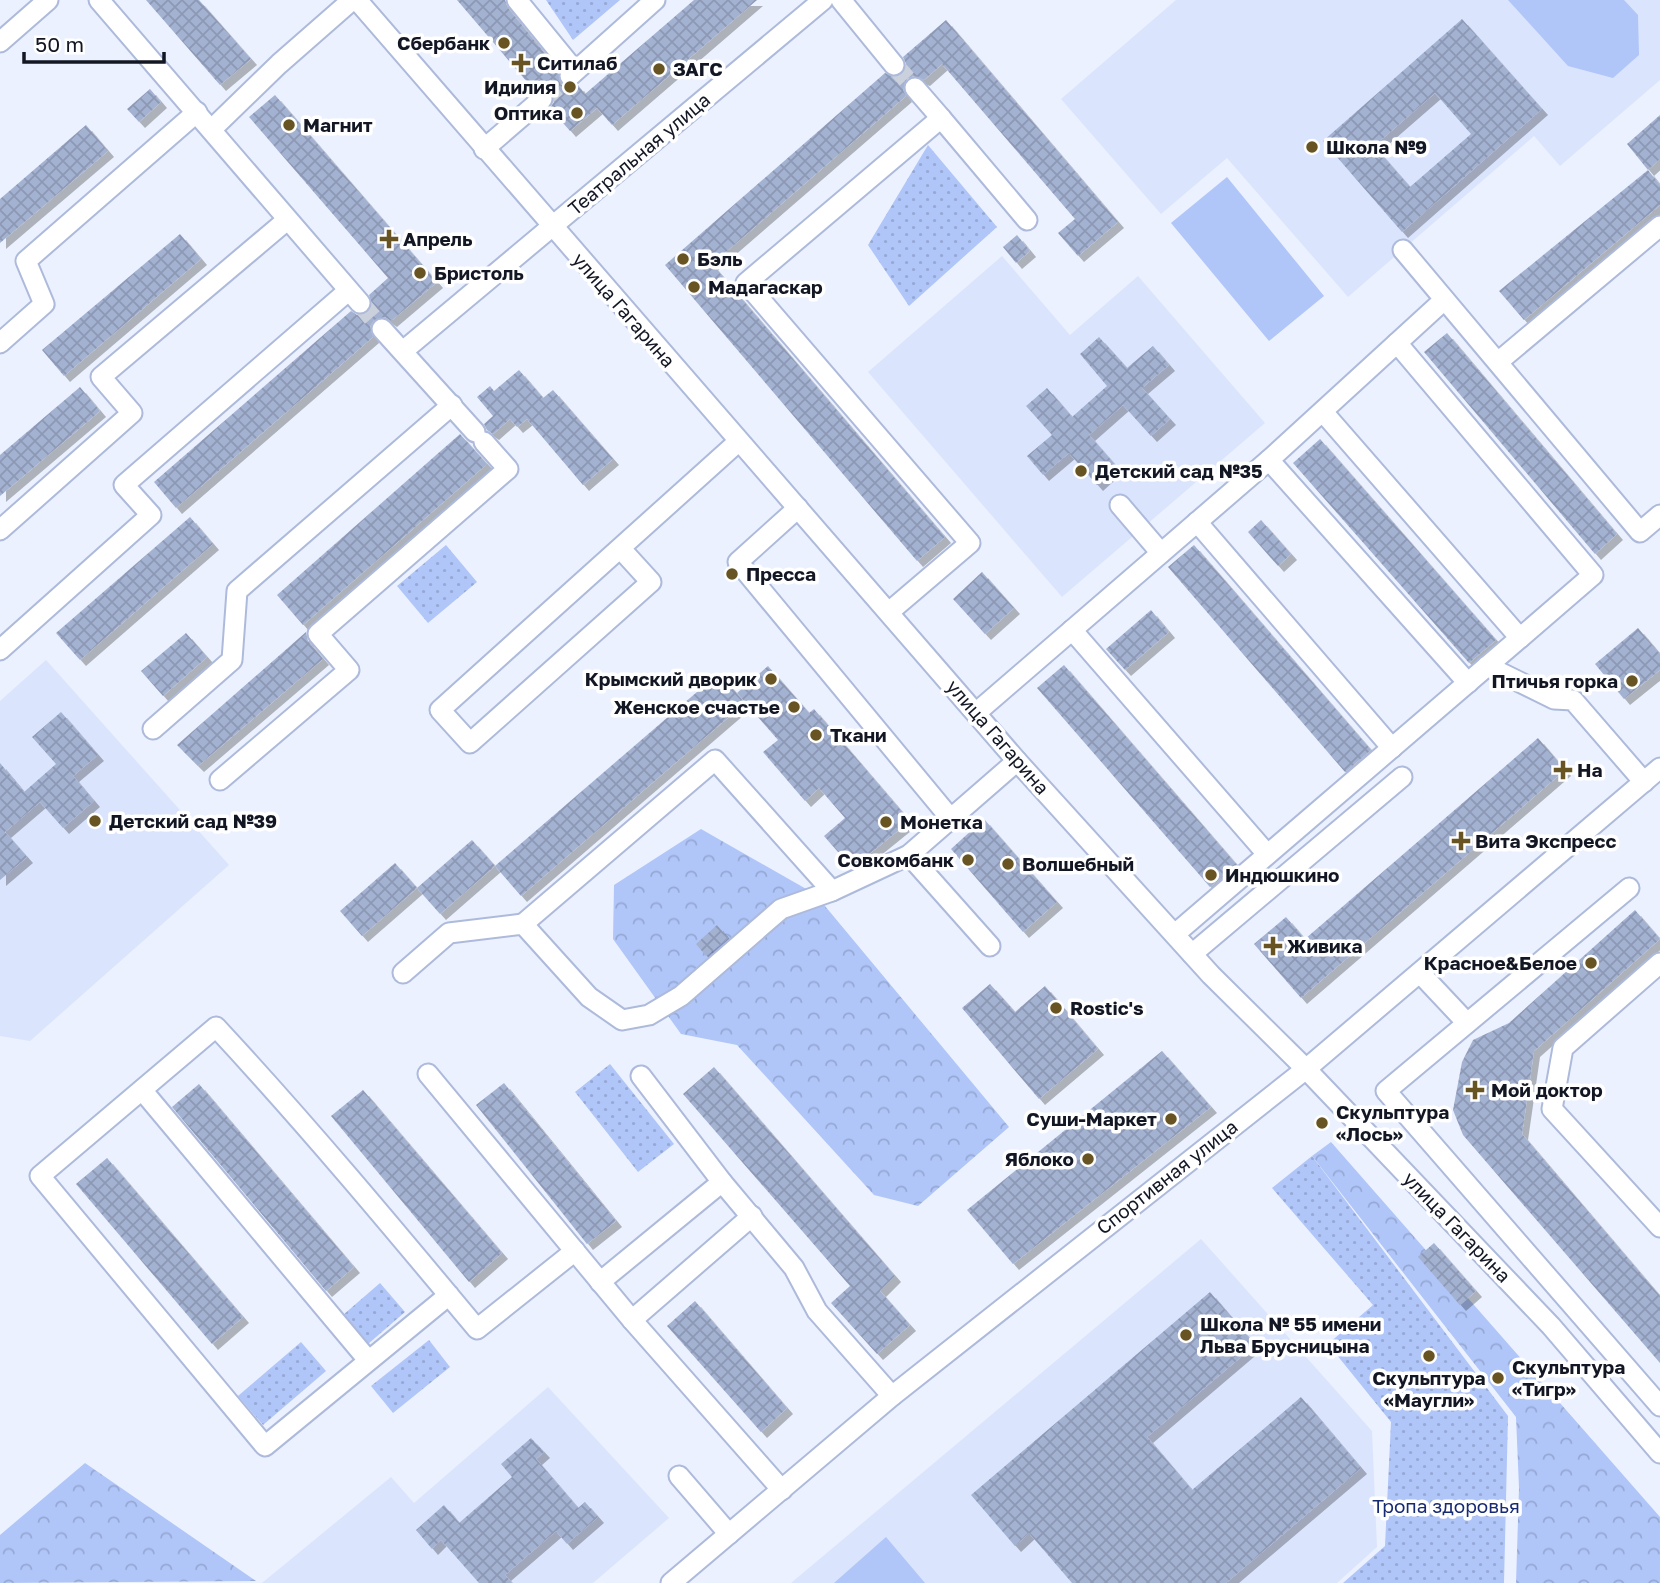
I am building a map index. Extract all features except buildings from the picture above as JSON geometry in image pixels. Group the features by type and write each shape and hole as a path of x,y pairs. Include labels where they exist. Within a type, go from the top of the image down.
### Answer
{"street":[{"path":"0,42 48,0"},
{"path":"0,650 151,515 124,485 354,297 99,0"},
{"path":"212,129 279,64 355,0"},
{"name":"улица Гагарина","path":"355,0 1017,761 1192,954 1307,1069 1551,1326 1660,1453"},
{"path":"517,0 573,73 655,0"},
{"name":"Театральная улица","path":"403,351 822,0"},
{"path":"841,0 894,65"},
{"path":"915,88 1027,220"},
{"path":"484,149 542,99"},
{"path":"0,343 44,304 26,261 197,112"},
{"path":"889,612 970,543 746,283 942,118"},
{"path":"0,530 132,413 101,377 287,220"},
{"path":"1498,362 1660,226"},
{"path":"1403,250 1640,531 1660,514"},
{"path":"977,712 1324,412 1444,300"},
{"path":"220,780 349,670 318,634 508,469 382,329"},
{"path":"1175,934 1593,575 1398,344"},
{"path":"153,729 232,660 237,591 452,405"},
{"path":"1324,412 1520,638"},
{"path":"620,548 651,582 470,743 440,710 620,548 739,441"},
{"path":"1269,460 1468,683"},
{"path":"1119,505 1161,553"},
{"path":"798,508 738,562 951,819"},
{"path":"1197,522 1392,748"},
{"path":"1072,630 1267,853"},
{"path":"1487,666 1553,699 1573,699 1644,782"},
{"path":"403,973 449,933 523,924 715,760 832,891"},
{"path":"523,924 589,998 622,1020 649,1015 681,996 781,909 832,891 909,855 1017,761"},
{"name":"Спортивная улица","path":"671,1583 892,1396 1307,1069 1660,768"},
{"path":"1192,954 1402,777"},
{"path":"909,855 990,946"},
{"path":"1629,888 1386,1091 1660,1406"},
{"path":"1660,963 1563,1048 1552,1109 1660,1227"},
{"path":"1420,973 1467,1023"},
{"path":"449,1295 265,1446 40,1176 216,1027 295,1112 449,1295 477,1329 575,1251"},
{"path":"428,1074 632,1320 782,1490"},
{"path":"641,1076 722,1182 794,1268 817,1311 892,1396"},
{"path":"142,1090 368,1360"},
{"path":"600,1282 722,1182"},
{"path":"632,1320 752,1216"},
{"path":"679,1476 729,1534"}],"shaded area":[{"name":"Школа №9","path":"1176,0 1660,0 1660,80 1560,166 1534,136 1348,297 1227,158 1161,214 1061,99"},
{"name":"Детский сад №35","path":"1002,256 1070,335 1138,276 1265,423 1062,597 868,372"},
{"name":"Детский сад №39","path":"46,660 229,865 30,1041 0,1036 0,701"},
{"name":"Школа № 55 имени Льва Брусницына","path":"1201,1239 1372,1431 1377,1547 1337,1583 791,1583"},
{"path":"548,1387 669,1518 593,1583 262,1583 391,1477 414,1503"}],"green space":[{"path":"546,0 620,0 573,40"},
{"path":"1508,0 1624,0 1638,15 1639,55 1613,78 1568,66"},
{"path":"928,145 997,227 909,306 868,245"},
{"path":"1227,177 1324,296 1269,341 1171,223"},
{"path":"446,545 477,582 428,623 397,586"},
{"path":"701,829 815,894 1009,1127 918,1206 874,1195 737,1045 681,1034 613,939 614,885"},
{"path":"610,1064 674,1144 638,1172 575,1092"},
{"path":"1331,1142 1660,1517 1660,1583 1516,1583 1519,1488 1516,1417 1312,1156"},
{"name":"Тропа здоровья","path":"1312,1156 1508,1416 1504,1583 1343,1583 1385,1546 1391,1422 1328,1344 1373,1305 1272,1188"},
{"path":"380,1283 405,1312 368,1344 343,1315"},
{"path":"429,1340 450,1367 393,1413 371,1386"},
{"path":"301,1342 326,1371 263,1425 238,1396"},
{"path":"85,1463 256,1581 0,1583 0,1535"},
{"path":"886,1537 925,1583 834,1583"}],"tunnel":[{"path":"894,65 915,88"},
{"path":"542,99 570,76"},
{"path":"360,303 382,329"}],"place":[{"name":"Сбербанк","path":"504,43"},
{"name":"Ситилаб","path":"521,63"},
{"name":"ЗАГС","path":"659,69"},
{"name":"Идилия","path":"570,87"},
{"name":"Оптика","path":"577,113"},
{"name":"Магнит","path":"289,125"},
{"name":"Школа №9","path":"1312,147"},
{"name":"Апрель","path":"389,239"},
{"name":"Бэль","path":"683,259"},
{"name":"Бристоль","path":"420,273"},
{"name":"Мадагаскар","path":"694,287"},
{"name":"Детский сад №35","path":"1081,471"},
{"name":"Пресса","path":"732,574"},
{"name":"Крымский дворик","path":"771,679"},
{"name":"Птичья горка","path":"1632,681"},
{"name":"Женское счастье","path":"794,707"},
{"name":"Ткани","path":"816,735"},
{"name":"На","path":"1563,770"},
{"name":"Детский сад №39","path":"95,821"},
{"name":"Монетка","path":"886,822"},
{"name":"Вита Экспресс","path":"1461,841"},
{"name":"Совкомбанк","path":"968,860"},
{"name":"Волшебный","path":"1008,864"},
{"name":"Индюшкино","path":"1211,875"},
{"name":"Живика","path":"1273,946"},
{"name":"Красное&Белое","path":"1591,963"},
{"name":"Rostic's","path":"1056,1008"},
{"name":"Мой доктор","path":"1475,1090"},
{"name":"Суши-Маркет","path":"1171,1119"},
{"name":"Скульптура «Лось»","path":"1322,1123"},
{"name":"Яблоко","path":"1088,1159"},
{"name":"Школа № 55 имени Льва Брусницына","path":"1186,1335"},
{"name":"Скульптура «Маугли»","path":"1429,1356"},
{"name":"Скульптура «Тигр»","path":"1498,1378"}]}
